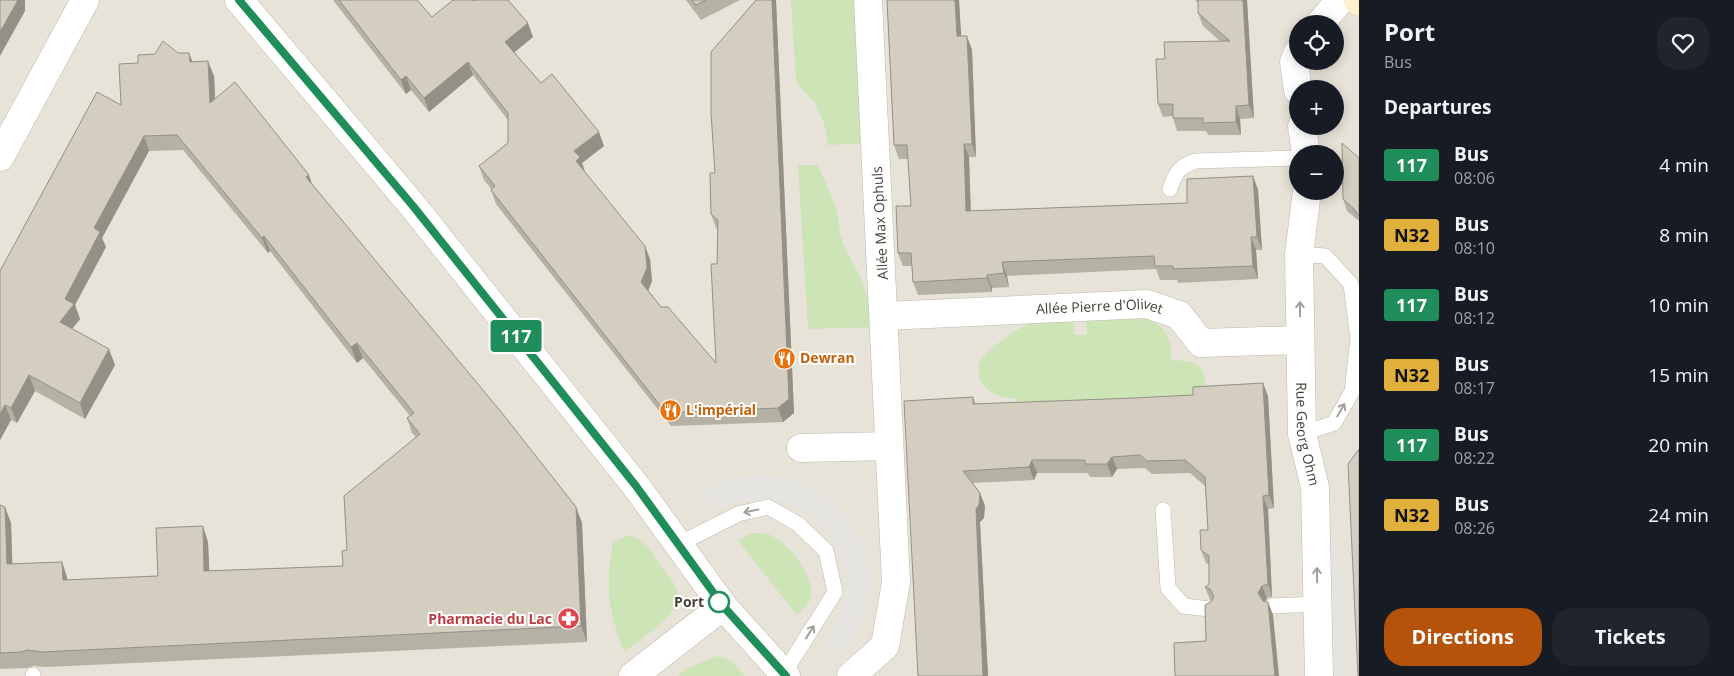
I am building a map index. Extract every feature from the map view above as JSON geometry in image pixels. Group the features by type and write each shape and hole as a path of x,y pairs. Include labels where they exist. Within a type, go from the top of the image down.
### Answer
{"street":[{"path":"0,157 85,0"},
{"path":"239,0 413,206 680,544 723,606 785,674"},
{"name":"Allée Max Ophuls","path":"851,676 885,646 896,582 885,316 868,0"},
{"path":"1328,15 1340,0"},
{"name":"Rue Georg Ohm","path":"1307,200 1298,254 1302,434 1315,487 1319,676"},
{"name":"Allée Pierre d'Olivet","path":"885,316 1147,304 1179,315 1201,343 1300,340"},
{"path":"801,448 889,446"},
{"path":"633,676 723,606"}],"lane":[{"path":"1170,189 1174,175 1180,167 1195,161 1289,158"},
{"path":"1298,254 1325,256 1351,284 1358,338 1352,392 1334,423 1302,434"},
{"path":"680,544 738,514 768,508 798,524 826,551 835,592 785,674"},
{"path":"1163,510 1168,588 1184,606 1209,609"},
{"path":"1272,606 1317,604"}],"shaded area":[{"path":"0,0 1359,0 1359,676 0,676"},
{"path":"755,475 784,477 811,486 835,503 853,525 865,551 870,579 867,608 856,634 839,657 824,642 837,622 845,599 845,574 839,551 826,530 808,513 786,503 762,499 738,501 715,510 701,493 727,480"},
{"path":"1326,534 1340,547 1346,676 1333,676"}],"green space":[{"path":"791,0 864,0 871,143 828,145 825,126 815,103 796,82"},
{"path":"798,165 818,165 837,210 840,233 845,249 859,274 867,296 878,307 879,327 808,329"},
{"path":"1086,316 1130,316 1144,318 1155,323 1164,331 1170,343 1171,360 1190,362 1201,368 1206,380 1208,399 1014,415 1016,398 994,394 979,378 978,370 983,357 1009,335 1032,322 1073,317 1074,335 1087,335"},
{"path":"751,533 766,534 774,537 789,549 802,566 807,576 811,595 808,603 797,615 738,541"},
{"path":"629,535 648,547 672,581 678,597 676,605 664,620 624,652 611,610 609,572 613,542"},
{"path":"716,656 730,660 745,676 678,676 686,669"}],"building":[{"path":"0,0 18,0 0,32"},
{"path":"339,0 417,0 432,17 453,0 508,0 528,23 505,42 541,83 552,74 599,132 574,151 580,157 576,161 645,246 647,268 641,282 661,307 668,307 716,363 711,264 717,264 718,220 711,214 710,173 715,173 711,113 711,52 756,0 772,0 789,399 778,408 666,413 491,190 495,186 479,166 508,143 508,113 468,62 424,98 406,76 401,80"},
{"path":"692,0 706,0 696,5"},
{"path":"887,0 955,0 957,36 967,36 972,144 964,144 966,211 1187,203 1187,179 1253,176 1257,237 1251,237 1253,266 1173,269 1173,266 1155,266 1154,256 1002,262 1004,273 987,275 987,278 913,282 911,253 898,253 896,206 911,206 907,145 894,145"},
{"path":"1198,0 1243,0 1249,105 1236,106 1236,122 1203,123 1203,118 1173,118 1173,104 1158,104 1156,59 1165,59 1164,42 1230,41 1198,13"},
{"path":"163,41 178,53 189,53 190,62 208,61 210,103 235,82 309,175 306,177 502,413 576,507 581,626 42,652 27,650 0,653 0,505 5,507 7,564 62,562 63,580 158,576 156,528 203,526 204,571 343,566 342,551 347,550 344,496 420,434 407,418 414,413 357,343 351,347 264,236 262,238 177,135 144,136 94,228 100,232 65,299 74,304 60,322 109,349 80,403 29,375 11,408 5,405 0,414 0,271 97,92 121,105 119,64 138,63 138,55 155,54"},
{"path":"1342,143 1359,158 1359,216 1344,200 1344,145"},
{"path":"1263,383 1269,495 1263,496 1268,584 1262,586 1258,593 1263,601 1268,602 1275,676 1175,676 1174,643 1206,641 1205,605 1211,602 1214,597 1210,589 1205,587 1209,584 1209,556 1201,550 1200,530 1208,530 1205,477 1185,460 1147,461 1140,455 1112,457 1107,464 1085,464 1085,460 1032,460 1029,467 963,471 980,493 979,505 976,509 983,676 918,676 904,401 973,397 973,404 1134,398 1193,395 1193,387"},
{"path":"1359,449 1359,676 1358,676 1348,464"}],"bus line":[{"name":"117","path":"239,0 413,206 636,486 680,544 723,606 786,676"}],"place":[{"name":"Dewran","path":"784,358"},
{"name":"L'impérial","path":"670,410"},
{"name":"Port","path":"719,602"},
{"name":"Pharmacie du Lac","path":"568,619"}]}
